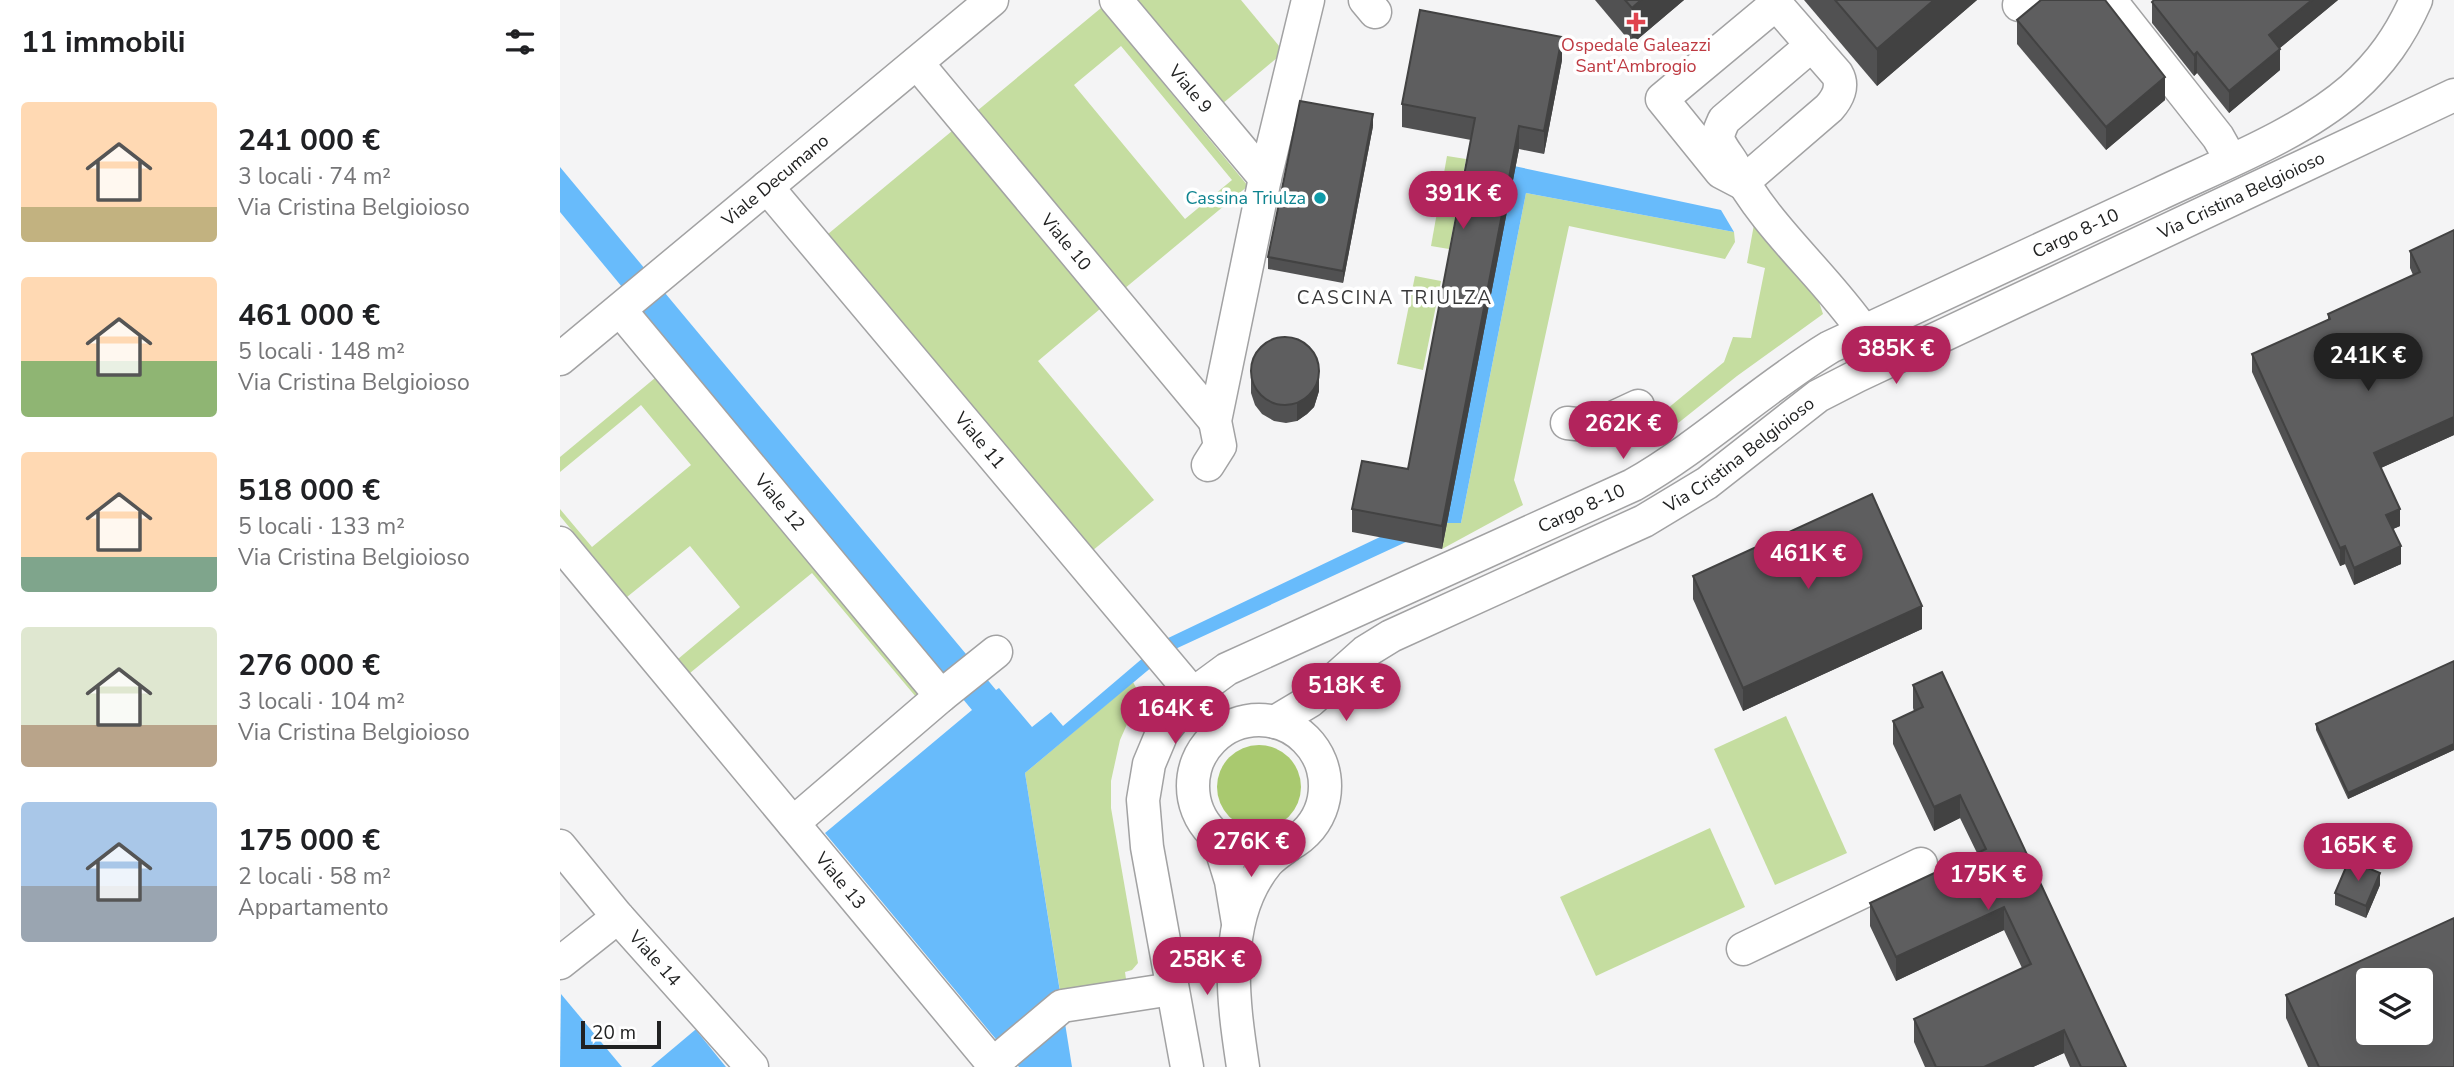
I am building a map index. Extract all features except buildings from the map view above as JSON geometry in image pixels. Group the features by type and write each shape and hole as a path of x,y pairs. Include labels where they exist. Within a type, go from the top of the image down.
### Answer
{"street":[{"name":"Viale Decumano","path":"560,359 992,0"},
{"name":"Viale 9","path":"1116,0 1265,178"},
{"path":"1208,465 1220,446 1215,421 1265,178 1308,0"},
{"path":"2110,0 2218,137 2231,160"},
{"name":"Cargo 8-10","path":"1187,1067 1147,847 1143,800 1149,764 1162,733 1193,694 1227,669 1633,485 1673,461 1803,363 1864,331 1986,259 2115,200 2231,160 2319,114 2352,89 2385,56 2416,0"},
{"path":"1776,4 1840,78 1841,87 1829,108 1742,183 1721,172 1662,99 1776,4"},
{"path":"1812,45 1724,120 1718,133 1719,142 1742,183 1824,285 1847,307 1864,331"},
{"name":"Viale 10","path":"917,63 1215,421"},
{"name":"Via Cristina Belgioioso","path":"1275,722 1310,701 1365,652 1391,636 1644,521 1707,483 1818,396 2454,95"},
{"name":"Viale 11","path":"767,187 1193,694"},
{"name":"Viale 12","path":"620,310 941,696"},
{"path":"1567,423 1595,426 1638,406"},
{"name":"Viale 13","path":"560,543 793,823 979,1061 993,1064 1062,1006 1172,989"},
{"path":"793,823 996,652"},
{"name":"Via Cristina Belgioioso","path":"1319,759 1321,710 1335,679"},
{"path":"1238,926 1255,881 1269,861 1305,833 1317,817 1324,798 1324,778 1319,759 1308,742 1293,729 1275,722 1252,720 1230,726 1212,739 1199,758 1192,779 1194,802 1203,823 1218,839 1253,853 1272,851 1289,845"},
{"path":"1218,839 1231,881 1238,926 1233,1003 1243,1067"},
{"name":"Viale 14","path":"560,846 618,916 752,1067"},
{"path":"1743,949 1921,864"},
{"path":"560,964 618,916"}],"green space":[{"path":"1135,0 1241,0 1284,52 1222,104"},
{"path":"1101,8 1248,186 1124,289 977,111","holes":["1121,46 1232,180 1185,219 1074,85"]},
{"path":"952,131 1100,309 1038,361 1154,500 1092,551 828,234"},
{"path":"1447,156 1466,159 1449,249 1431,246"},
{"path":"1526,193 1734,232 1735,242 1725,259 1569,226 1514,480 1523,505 1442,549 1447,523 1461,523"},
{"path":"1755,219 1818,299 1823,314 1737,376 1667,432 1656,418 1724,362 1733,337 1751,338 1765,268 1747,263"},
{"path":"1415,276 1441,281 1423,370 1397,364"},
{"path":"655,378 918,694 916,697 812,573 690,673 678,659 740,607 690,546 627,597 560,516 560,509 592,547 691,465 641,405 560,472 560,457"},
{"path":"1133,682 1140,695 1120,740 1111,781 1111,808 1138,963 1132,970 1125,972 1126,979 1060,991 1025,773"},
{"path":"1786,716 1847,853 1775,885 1714,749"},
{"path":"1259,745 1275,748 1289,757 1298,771 1301,787 1298,803 1289,817 1275,826 1259,829 1243,826 1229,817 1220,803 1217,787 1220,771 1229,757 1243,748"},
{"path":"1710,828 1745,907 1596,976 1560,897"}],"water":[{"path":"1514,166 1721,210 1734,232 1526,193 1461,523 1447,523 1171,651 1025,773 1072,1067 1019,1067 825,833 972,710 560,212 560,167 996,690 999,688 1032,727 1051,712 1063,726 1164,640 1449,504"},
{"path":"561,994 622,1067 560,1067"},
{"path":"695,1030 726,1067 651,1067"}],"place":[{"name":"Ospedale Galeazzi Sant'Ambrogio","path":"1636,22"},
{"name":"Cassina Triulza","path":"1320,198"}],"district":[{"name":"CASCINA TRIULZA","path":"1395,297"}]}
